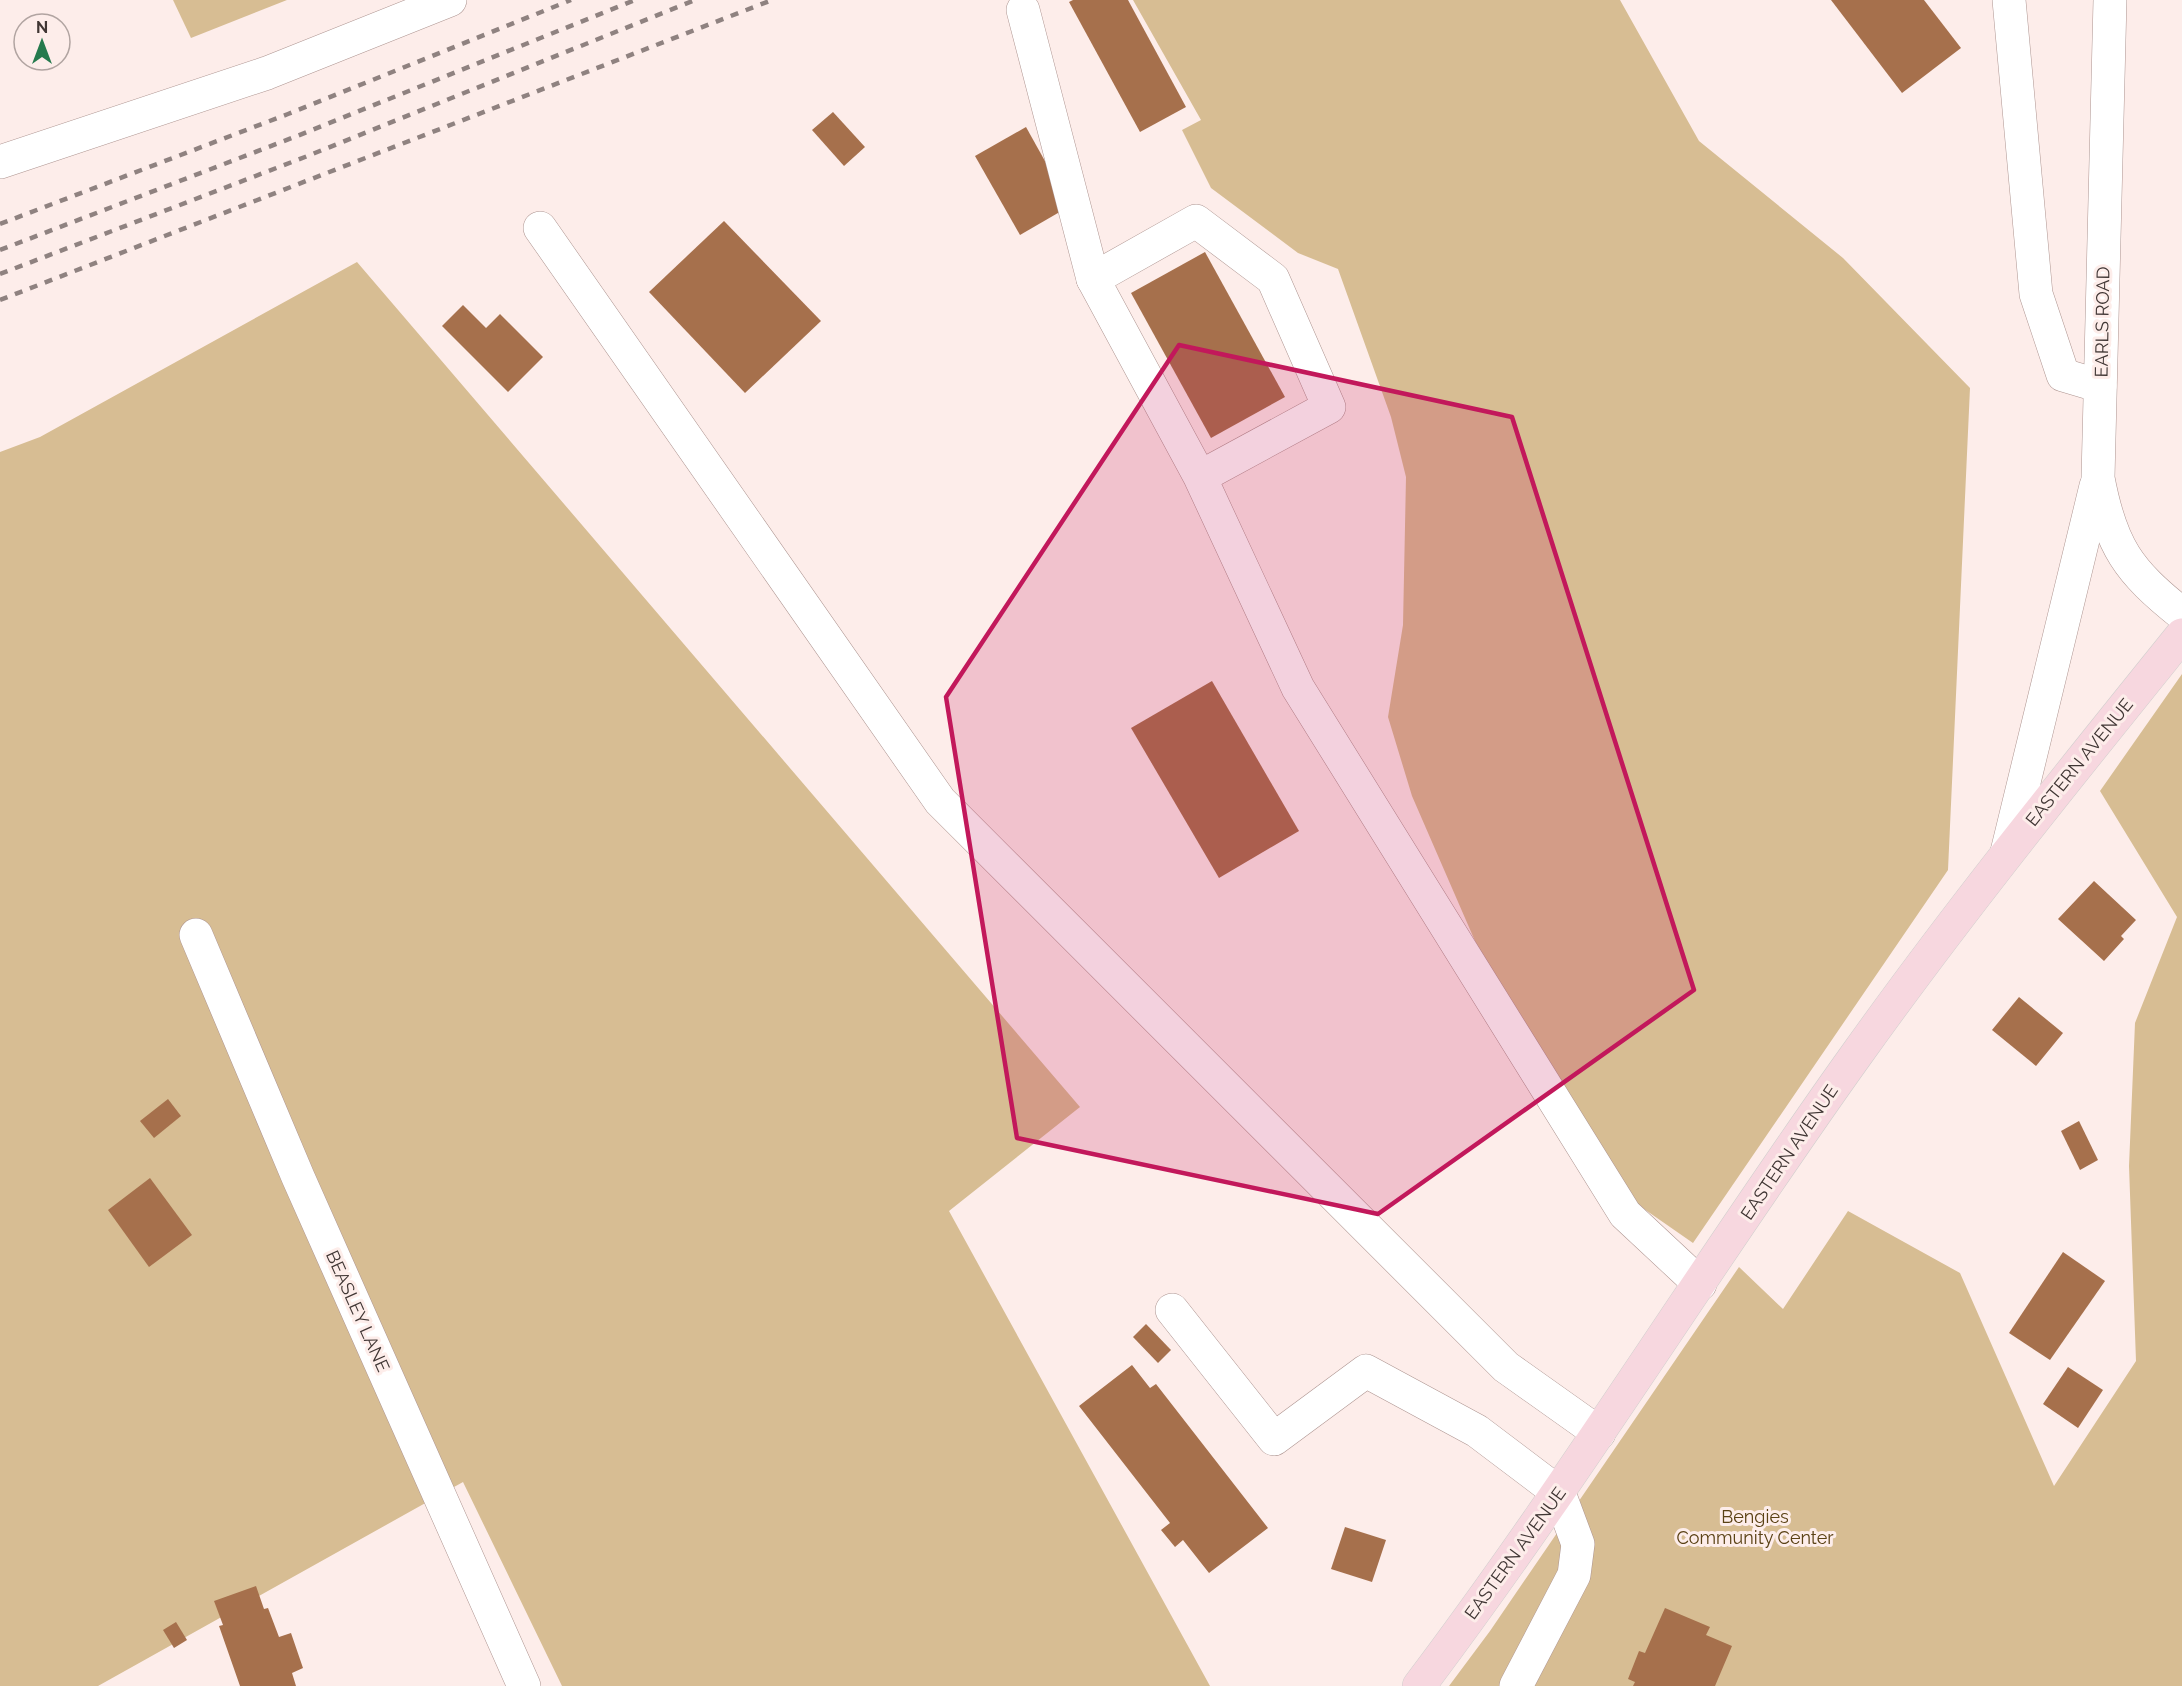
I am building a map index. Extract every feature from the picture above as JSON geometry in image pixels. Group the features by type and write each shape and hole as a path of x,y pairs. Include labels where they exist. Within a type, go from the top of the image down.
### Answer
{"main road":[{"name":"EASTERN AVENUE","path":"1431,1683 1854,1058 1958,915 2182,635"}],"street":[{"path":"0,162 267,73 450,0"},
{"path":"2009,0 2037,294 2063,375 2100,386"},
{"name":"EARLS ROAD","path":"2110,0 2098,478 2105,517 2117,546 2134,572 2182,614"},
{"path":"1023,10 1093,279 1200,477 1298,688 1625,1214 1700,1284"},
{"path":"1093,279 1196,222 1273,279 1329,407 1200,477"},
{"path":"540,228 940,801 1506,1367 1599,1433"},
{"path":"2007,852 2098,478"},
{"name":"BEASLEY LANE","path":"196,935 298,1176 524,1686"},
{"path":"1172,1310 1275,1439 1366,1371 1477,1431 1558,1493 1578,1544 1578,1559 1574,1575 1516,1686"}],"highlighted area":[{"path":"1179,345 1512,417 1694,990 1378,1214 1017,1138 946,697"}],"green space":[{"path":"173,0 287,0 191,38"},
{"path":"1133,0 1620,0 1699,141 1843,258 1970,388 1948,870 1693,1243 1634,1202 1527,1037 1475,941 1412,796 1388,717 1403,625 1406,477 1391,417 1338,269 1298,253 1211,188 1182,130 1201,120"},
{"path":"357,262 1080,1107 949,1211 1210,1686 562,1686 463,1482 98,1686 0,1686 0,452 40,437"},
{"name":"Bengies Community Center","path":"2182,674 2182,1686 1449,1686 1490,1631 1739,1267 1783,1309 1848,1211 1960,1273 2054,1486 2136,1361 2129,1166 2135,1023 2177,917 2100,791"}],"building":[{"path":"1073,0 1128,0 1186,107 1140,132 1069,2"},
{"path":"1831,0 1924,0 1961,48 1902,93"},
{"path":"833,112 865,147 844,166 812,130"},
{"path":"1026,127 1070,206 1020,235 975,156"},
{"path":"724,221 821,321 745,393 649,292"},
{"path":"1205,252 1285,397 1211,438 1131,293"},
{"path":"463,305 486,328 500,314 543,357 508,392 442,326"},
{"path":"1212,681 1299,831 1219,878 1131,728"},
{"path":"2094,881 2136,920 2121,936 2124,939 2104,961 2058,919"},
{"path":"2019,997 2063,1033 2036,1066 1992,1030"},
{"path":"168,1099 181,1116 154,1138 140,1121"},
{"path":"2079,1121 2098,1160 2080,1170 2061,1131"},
{"path":"150,1178 192,1235 149,1267 108,1210"},
{"path":"2063,1252 2105,1281 2050,1360 2009,1333"},
{"path":"1146,1324 1171,1350 1158,1363 1133,1337"},
{"path":"1132,1365 1150,1388 1156,1384 1268,1528 1209,1573 1183,1540 1175,1547 1161,1530 1170,1523 1079,1406"},
{"path":"2068,1367 2103,1390 2078,1428 2043,1404"},
{"path":"1345,1527 1386,1540 1372,1582 1331,1569"},
{"path":"256,1586 264,1609 268,1608 279,1637 291,1633 303,1668 292,1673 296,1686 240,1686 219,1626 223,1625 214,1601"},
{"path":"1665,1608 1710,1627 1706,1635 1732,1646 1715,1686 1633,1686 1635,1682 1628,1679 1639,1651 1645,1653"},
{"path":"176,1622 187,1640 174,1648 163,1630"}],"railway":[{"path":"0,224 288,114 571,0"},
{"path":"0,250 297,136 635,0"},
{"path":"0,274 305,157 695,0"},
{"path":"0,300 772,0"}]}
